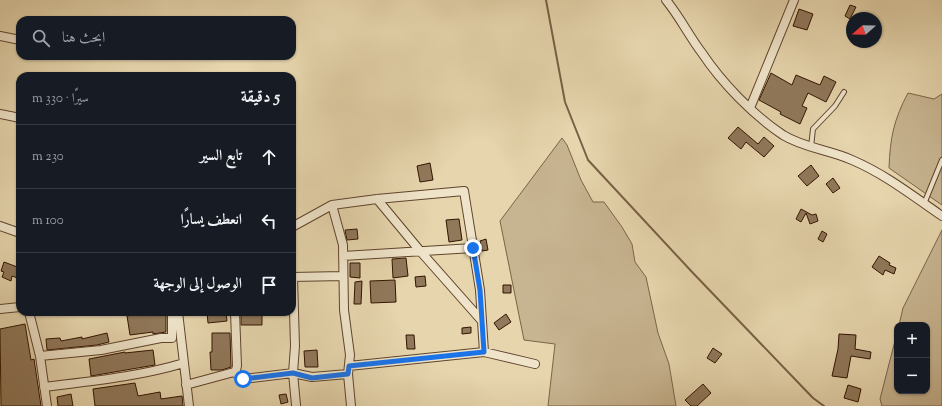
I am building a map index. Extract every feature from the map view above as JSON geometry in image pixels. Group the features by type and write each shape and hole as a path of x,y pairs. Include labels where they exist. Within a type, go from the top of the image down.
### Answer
{"street":[{"path":"666,0 712,68 750,108 785,136 811,147 866,166 900,186 942,216"},
{"path":"750,108 794,0"},
{"path":"0,36 16,39"},
{"path":"0,114 16,117"},
{"path":"296,225 332,206 377,199 464,191 480,290 484,352"},
{"path":"377,199 421,252 482,321"},
{"path":"332,206 343,245 344,310 350,356 349,370 351,406"},
{"path":"0,226 16,232"},
{"path":"343,256 473,248"},
{"path":"296,276 343,276"},
{"path":"0,309 16,307"},
{"path":"30,316 40,356 47,406"},
{"path":"40,356 101,350 160,338 172,338 172,316"},
{"path":"178,316 189,406"},
{"path":"186,385 234,372 236,370 235,316"},
{"path":"294,316 295,346 293,373 296,405"},
{"path":"234,372 243,379 293,373 312,378 349,370 484,352 535,364"},
{"path":"44,387 136,375 157,371 184,363"}],"lane":[{"path":"811,147 813,129 835,106 844,92"},
{"path":"924,204 942,160"}],"shaded area":[{"path":"908,93 934,99 942,94 942,205 889,168 890,147 896,120"},
{"path":"562,138 567,145 581,180 593,202 604,202 632,244 635,262 646,277 658,333 669,364 676,406 548,406 555,344 524,340 500,221"},
{"path":"942,230 942,406 882,406 880,399 894,345 894,394 930,394 930,322 900,322 903,308"}],"building":[{"path":"850,5 856,7 854,12 847,12"},
{"path":"799,9 813,14 807,30 793,26"},
{"path":"771,73 792,85 796,75 820,85 824,76 836,82 826,102 808,93 802,106 807,108 800,124 780,114 781,112 759,100"},
{"path":"738,127 758,144 764,137 774,146 764,157 746,142 741,149 728,138"},
{"path":"430,163 433,180 420,182 417,166"},
{"path":"811,165 819,176 807,186 798,176"},
{"path":"833,178 840,188 833,193 826,184"},
{"path":"801,209 812,215 816,214 818,221 810,224 806,213 801,222 796,219"},
{"path":"459,219 462,240 449,242 446,220"},
{"path":"357,229 358,239 347,240 345,230"},
{"path":"822,231 827,234 823,242 818,239"},
{"path":"486,239 488,250 482,251 480,241"},
{"path":"879,256 890,263 889,265 896,268 894,274 885,270 883,275 872,267"},
{"path":"406,258 408,276 393,278 392,259"},
{"path":"4,262 16,266 16,278 12,276 11,281 2,277 4,272 1,271"},
{"path":"350,263 360,263 360,278 350,277"},
{"path":"425,276 426,286 416,287 415,277"},
{"path":"395,280 396,302 371,303 370,281"},
{"path":"362,281 361,304 354,304 355,282"},
{"path":"503,285 511,285 511,293 503,293"},
{"path":"506,314 511,322 499,330 494,323"},
{"path":"127,316 166,316 166,332 130,335"},
{"path":"207,316 226,316 227,321 208,323"},
{"path":"241,316 262,316 262,325 241,325"},
{"path":"25,324 31,360 34,359 41,406 1,406 0,329"},
{"path":"471,327 471,333 462,334 462,328"},
{"path":"107,333 109,342 97,345 47,350 46,339 60,338 61,341 82,337 82,339"},
{"path":"212,333 230,333 231,367 222,370 211,370 210,352 212,352"},
{"path":"839,334 856,335 855,349 871,352 870,359 851,356 847,378 832,376 838,349"},
{"path":"406,335 414,335 415,349 407,349"},
{"path":"713,348 722,354 715,363 707,358"},
{"path":"153,350 155,365 91,376 89,359 125,352"},
{"path":"317,350 318,367 305,367 304,351"},
{"path":"135,383 138,396 160,392 161,399 182,396 183,406 95,406 93,389"},
{"path":"703,384 711,393 697,406 691,406 685,400"},
{"path":"848,385 861,389 858,402 844,398"},
{"path":"71,394 73,406 58,406 57,397"},
{"path":"286,394 288,402 281,404 279,395"}],"waterway":[{"path":"546,0 565,102 588,160 693,273 813,398 824,406"}],"route":[{"path":"243,379 293,373 312,378 348,374 349,366 484,352 480,290 473,248"}]}
